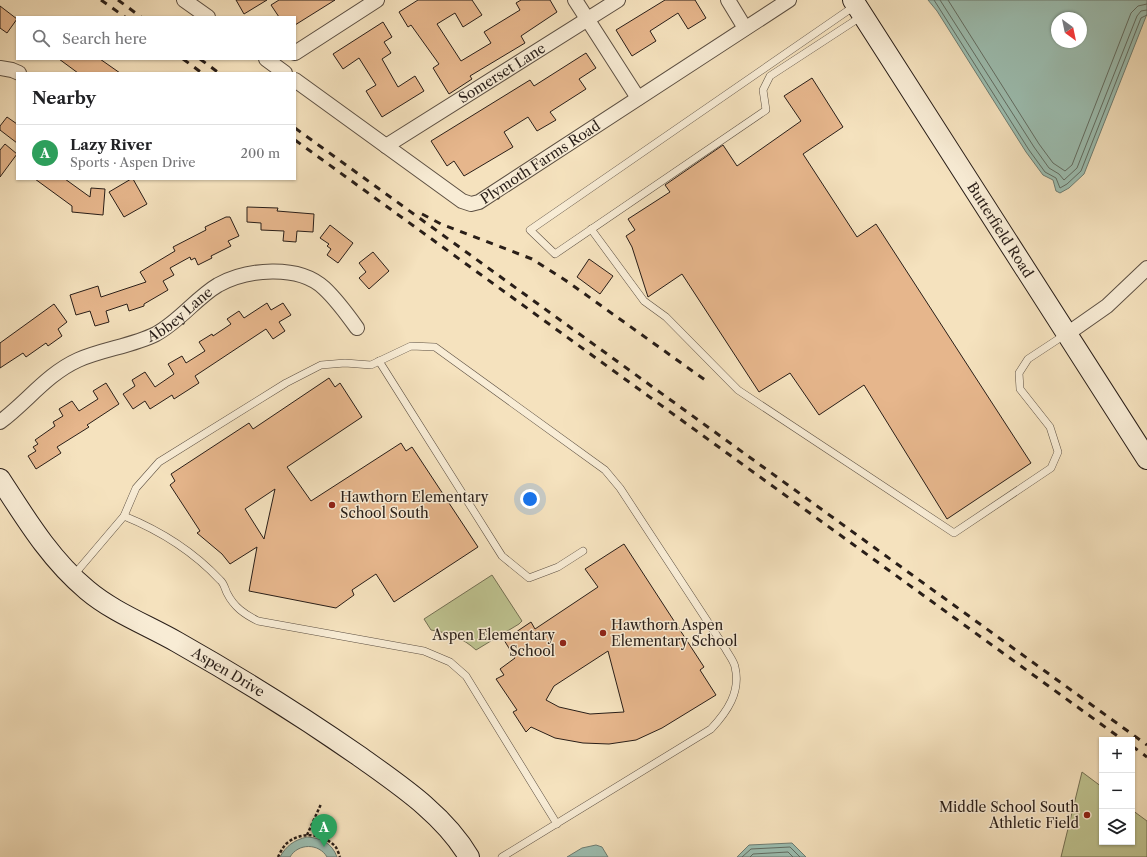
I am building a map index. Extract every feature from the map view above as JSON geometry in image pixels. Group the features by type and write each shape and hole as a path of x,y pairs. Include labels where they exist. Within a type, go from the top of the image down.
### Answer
{"street":[{"path":"184,0 207,16"},
{"path":"296,52 377,0"},
{"path":"575,0 638,98"},
{"name":"Somerset Lane","path":"386,146 618,0"},
{"path":"728,0 745,28"},
{"name":"Plymoth Farms Road","path":"296,81 462,201 471,204 482,200 789,0"},
{"name":"Butterfield Road","path":"857,7 1147,460"},
{"path":"0,68 17,72"},
{"path":"1066,334 1107,306 1147,268"},
{"name":"Abbey Lane","path":"0,422 52,376 78,360 156,333 182,317 218,285 241,275 273,271 292,274 313,281 324,288 344,309 357,328"},
{"name":"Aspen Drive","path":"0,480 38,538 72,577 105,603 178,643 276,701 374,767 436,816 469,857"}],"lane":[{"path":"857,7 770,76 763,90 766,110 555,254 530,230 857,7"},
{"path":"591,229 644,301 666,317 738,390 954,533 1051,468 1058,452 1050,427 1020,389 1019,373 1028,359 1066,334"},
{"path":"72,577 124,516 136,488 158,462 286,383 321,365 345,363 370,365 411,346 435,347 605,470 620,488 725,648 735,667 736,690 727,712 711,729 502,857"},
{"path":"379,361 502,556 529,578 558,567 583,551"},
{"path":"124,516 155,529 190,552 222,581 227,594 239,611 258,621 424,651 450,662 466,676 557,824"}],"path":[{"path":"307,835 321,804"},
{"path":"278,857 286,844 298,836 307,835 323,837 336,846 340,857"}],"green space":[{"path":"492,575 522,621 519,624 476,650 466,642 455,637 431,630 424,619"},
{"name":"Middle School South Athletic Field","path":"1082,772 1099,785 1099,845 1135,845 1135,812 1147,821 1147,857 1061,857"}],"water":[{"path":"928,0 1147,0 1147,14 1084,174 1069,188 1060,193 1056,191 1053,180 1043,175 1026,152 937,11"},
{"path":"307,837 325,842 332,848 337,857 327,857 319,849 308,846 298,849 290,857 280,857 291,844"},
{"path":"792,843 806,857 737,857 749,845"},
{"path":"596,845 602,847 608,857 567,857 582,848"}],"building":[{"path":"236,0 267,0 244,14"},
{"path":"279,0 335,0 296,24 296,16 278,16 271,5"},
{"path":"418,0 472,0 482,15 463,27 455,13 437,24 461,61 491,43 484,32 520,10 516,3 521,0 550,0 557,12 521,36 525,43 470,76 472,79 449,94 433,68 439,64 411,25 408,27 399,12"},
{"path":"665,0 695,0 706,18 688,29 678,13 650,31 656,41 632,56 616,30"},
{"path":"0,6 16,18 16,20 7,33 0,28"},
{"path":"383,22 392,37 384,42 391,53 382,59 398,87 415,76 424,91 382,117 366,91 376,85 359,58 343,69 333,54"},
{"path":"586,53 596,68 579,79 586,89 550,112 556,120 537,131 528,117 504,132 513,147 464,176 454,161 447,166 431,141 530,80 534,86"},
{"path":"60,60 101,60 119,72 77,72"},
{"path":"812,78 843,127 803,154 857,237 876,224 1031,463 947,519 864,385 819,415 790,373 759,392 682,274 648,297 632,247 626,236 635,230 628,219 670,192 665,185 723,145 737,166 801,121 784,96"},
{"path":"7,117 16,123 16,142 0,130 0,126"},
{"path":"5,144 16,153 16,155 0,177 0,150"},
{"path":"36,180 66,180 90,197 91,188 105,189 103,215 72,212 72,206"},
{"path":"129,180 134,180 147,204 124,217 109,192"},
{"path":"247,207 278,208 277,211 314,214 313,232 297,231 296,242 283,241 284,231 261,230 261,223 247,222"},
{"path":"226,217 230,217 239,236 228,241 231,246 211,256 212,258 198,265 195,258 191,260 190,257 170,268 174,275 163,281 168,290 144,304 144,306 129,311 127,304 106,311 109,322 95,326 90,311 76,315 70,295 98,286 101,297 146,282 140,272 175,251 173,247 206,230 205,227"},
{"path":"330,225 353,243 338,263 327,255 331,249 327,246 329,244 320,238"},
{"path":"373,252 389,271 369,289 359,278 366,272 359,263"},
{"path":"589,259 613,276 600,294 577,277"},
{"path":"267,303 271,310 283,303 291,315 279,322 285,331 273,339 266,329 195,376 199,383 174,399 172,395 150,409 145,401 133,409 123,394 135,386 132,380 145,372 155,387 174,374 168,364 182,356 186,363 205,351 199,342 212,334 213,336 231,324 227,319 239,311 244,318"},
{"path":"54,304 67,322 58,329 62,336 48,346 46,343 26,357 23,353 0,368 0,343"},
{"path":"329,378 335,387 340,383 362,417 287,467 311,501 401,443 406,451 412,447 478,547 394,602 376,574 352,590 354,595 336,608 249,591 257,547 230,564 222,554 197,533 200,531 170,485 175,481 171,474 249,423 253,429","holes":["275,489 264,539 245,509"]},
{"path":"106,383 119,404 87,425 89,427 57,447 61,453 36,469 28,456 36,451 33,447 38,444 35,440 55,426 53,422 63,416 59,409 72,401 79,411 98,399 93,391"},
{"name":"Aspen Elementary School","path":"624,544 704,667 700,670 716,695 662,728 636,740 609,744 583,743 555,738 531,727 526,732 513,712 517,710 496,679 504,675 500,669 515,658 504,640 531,622 535,629 598,587 585,569","holes":["608,651 624,712 590,714 559,707 546,700 554,686"]}],"railway":[{"path":"101,0 124,16"},
{"path":"118,0 140,16"},
{"path":"184,60 201,72"},
{"path":"201,60 218,72"},
{"path":"296,129 1147,745"},
{"path":"296,141 1119,737"},
{"path":"422,214 441,224 532,259 568,282 705,380"},
{"path":"1135,748 1147,757"}],"place":[{"name":"Hawthorn Elementary School South","path":"332,505"},
{"name":"Hawthorn Aspen Elementary School","path":"603,633"},
{"name":"Aspen Elementary School","path":"563,643"},
{"name":"Middle School South Athletic Field","path":"1087,815"},
{"name":"Lazy River","path":"324,847"}]}
